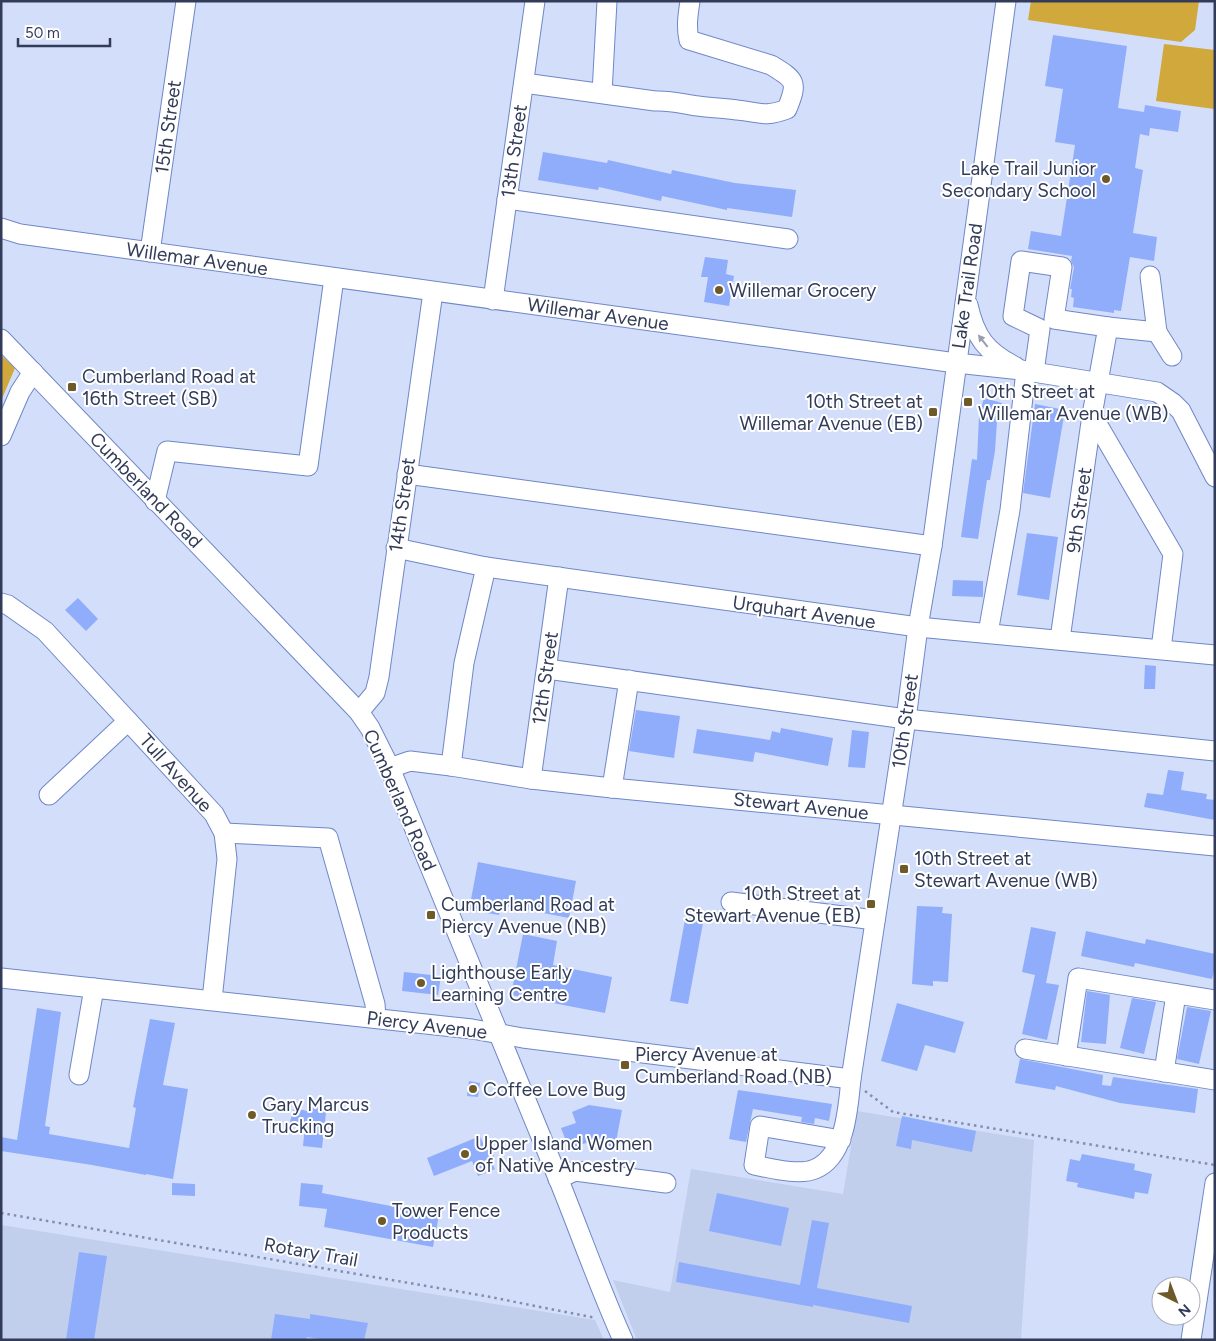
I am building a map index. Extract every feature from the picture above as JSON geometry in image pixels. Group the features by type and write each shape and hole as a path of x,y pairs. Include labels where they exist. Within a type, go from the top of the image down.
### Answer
{"street":[{"name":"15th Street","path":"150,252 186,1"},
{"name":"13th Street","path":"493,300 535,1"},
{"path":"602,93 607,1"},
{"path":"524,83 655,101 667,100 695,106 740,110 758,114 773,115 787,109 794,84 793,80 783,72 771,65 689,40 687,17 690,1"},
{"name":"Lake Trail Road","path":"956,363 1006,1"},
{"path":"507,199 788,239"},
{"name":"Willemar Avenue","path":"1,228 20,234 433,292 1027,371 1157,392 1174,403 1187,421 1215,477"},
{"name":"Willemar Avenue","path":"1,236 20,234"},
{"path":"1150,276 1157,332 1172,356"},
{"path":"156,501 167,451 308,466 334,278"},
{"name":"14th Street","path":"359,712 375,693 379,677 433,292"},
{"path":"966,292 972,323 978,336 994,354 1027,371"},
{"path":"988,633 1010,510 1027,371 1047,324 1157,332"},
{"name":"9th Street","path":"1060,640 1092,414 1108,327"},
{"name":"Cumberland Road","path":"1,339 359,712 370,728 390,768 623,1340"},
{"name":"10th Street","path":"841,1140 848,1114 851,1079 890,815 932,546 956,363"},
{"path":"1,436 20,392 34,372"},
{"path":"1092,414 1174,554 1161,649"},
{"path":"407,474 932,546"},
{"name":"Urquhart Avenue","path":"396,548 486,567 918,628 1215,655"},
{"path":"451,766 464,663 486,567"},
{"name":"12th Street","path":"531,779 559,578"},
{"name":"Tull Avenue","path":"1,603 8,604 45,632 214,814 224,833 227,859 212,1000"},
{"path":"547,669 906,719 1215,751"},
{"path":"612,788 629,680"},
{"path":"49,795 128,721"},
{"name":"Stewart Avenue","path":"390,768 410,761 531,779 612,788 1215,846"},
{"path":"224,833 328,838 375,1004 376,1018"},
{"path":"731,902 875,920"},
{"name":"Piercy Avenue","path":"1,978 472,1029 497,1034 851,1079"},
{"path":"1066,1056 1078,978 1215,1000"},
{"path":"79,1075 94,988"},
{"path":"1164,1072 1176,994"},
{"path":"1025,1049 1215,1080"},
{"path":"558,1179 575,1171 666,1183"},
{"path":"1191,1340 1215,1183"}],"path":[{"path":"851,1079 893,1112 1215,1165"},
{"name":"Rotary Trail","path":"1,1214 485,1296 615,1322"}],"shaded area":[{"path":"1031,1 1199,1 1195,30 1181,42 1028,20"},
{"path":"1164,44 1215,50 1214,109 1156,101"},
{"path":"1,355 15,368 1,401"},
{"path":"857,1111 1034,1140 1021,1340 637,1340 613,1280 670,1292 691,1169 843,1194"},
{"path":"1,1225 595,1320 604,1340 1,1340"}],"building":[{"name":"Lake Trail Junior Secondary School","path":"1053,35 1127,46 1118,108 1144,112 1145,105 1181,111 1178,132 1150,128 1149,136 1140,134 1135,168 1143,170 1133,233 1157,237 1154,261 1130,257 1121,311 1114,310 1114,313 1073,307 1074,298 1071,297 1072,289 1070,289 1074,267 1071,261 1072,256 1028,249 1031,231 1061,236 1075,145 1055,142 1063,89 1045,86"},
{"path":"543,152 607,163 608,160 671,174 672,170 735,183 796,190 792,217 727,208 727,210 662,196 661,201 599,187 598,190 538,180"},
{"name":"Willemar Grocery","path":"705,257 728,260 726,274 734,276 729,306 704,302 708,277 701,277"},
{"path":"984,398 1002,403 997,421 995,451 990,480 987,480 978,539 961,537 972,459 977,460 979,416"},
{"path":"1035,404 1065,410 1050,498 1023,493"},
{"path":"1027,533 1058,537 1049,600 1017,595"},
{"path":"953,580 983,581 983,597 952,596"},
{"path":"78,598 98,619 86,631 65,610"},
{"path":"1145,665 1156,666 1155,689 1144,689"},
{"path":"636,710 680,716 674,758 629,751"},
{"path":"781,728 833,738 828,766 755,752 753,762 693,753 697,729 770,740 772,731 780,733"},
{"path":"852,730 869,732 865,768 848,767"},
{"path":"1168,770 1184,772 1181,790 1207,794 1206,799 1215,800 1215,820 1144,807 1147,793 1163,795"},
{"path":"478,862 576,881 569,918 501,905 499,915 469,910"},
{"path":"917,906 943,907 942,913 952,914 948,982 933,981 933,986 912,984"},
{"path":"687,909 705,912 688,1004 670,1001"},
{"path":"1031,927 1056,932 1046,983 1059,985 1047,1040 1022,1034 1035,975 1022,972"},
{"path":"1086,931 1145,944 1146,939 1215,954 1215,967 1212,979 1135,963 1134,967 1081,956"},
{"path":"523,934 557,941 553,965 612,977 605,1013 511,995"},
{"name":"Lighthouse Early Learning Centre","path":"404,972 441,976 438,995 402,991"},
{"path":"1087,991 1110,995 1106,1044 1081,1042"},
{"path":"1132,998 1156,1002 1144,1054 1120,1048"},
{"path":"897,1003 964,1022 955,1053 925,1045 917,1071 881,1061"},
{"path":"1187,1007 1211,1011 1199,1064 1177,1059"},
{"path":"37,1008 61,1012 45,1126 50,1127 49,1134 129,1148 136,1108 133,1107 150,1019 175,1023 163,1085 188,1089 173,1179 1,1151 1,1137 17,1140"},
{"path":"1020,1059 1103,1075 1102,1085 1111,1086 1113,1077 1198,1089 1195,1113 1120,1103 1056,1086 1055,1090 1015,1083"},
{"name":"Coffee Love Bug","path":"469,1081 480,1083 478,1097 467,1096"},
{"path":"738,1090 832,1104 829,1121 815,1118 814,1124 801,1122 802,1117 753,1109 746,1142 729,1139"},
{"path":"308,1102 327,1104 322,1148 303,1146 305,1125 290,1122 294,1108 307,1111"},
{"path":"589,1105 622,1110 615,1147 586,1143 569,1149 561,1128 576,1123 572,1112"},
{"path":"902,1116 976,1131 972,1152 912,1140 911,1149 896,1146"},
{"name":"Upper Island Women of Native Ancestry","path":"480,1136 486,1150 491,1148 495,1159 491,1161 495,1169 478,1176 472,1161 434,1176 427,1158"},
{"path":"1082,1154 1135,1164 1134,1170 1152,1174 1148,1194 1135,1192 1134,1199 1077,1187 1078,1183 1066,1181 1070,1159 1080,1161"},
{"path":"172,1183 195,1184 195,1196 172,1195"},
{"name":"Tower Fence Products","path":"301,1183 323,1185 322,1193 439,1215 433,1247 324,1227 327,1209 299,1206"},
{"path":"717,1193 789,1208 781,1246 709,1231"},
{"path":"812,1220 829,1223 817,1288 912,1306 909,1323 676,1282 679,1262 800,1285"},
{"path":"79,1252 107,1256 94,1340 66,1340"},
{"path":"275,1314 310,1319 310,1314 368,1323 364,1340 327,1340 307,1337 306,1340 271,1340"}],"place":[{"name":"Lake Trail Junior Secondary School","path":"1106,179"},
{"name":"Willemar Grocery","path":"719,290"},
{"name":"Cumberland Road at 16th Street (SB)","path":"72,387"},
{"name":"10th Street at Willemar Avenue (WB)","path":"968,402"},
{"name":"10th Street at Willemar Avenue (EB)","path":"933,412"},
{"name":"10th Street at Stewart Avenue (WB)","path":"904,869"},
{"name":"10th Street at Stewart Avenue (EB)","path":"871,904"},
{"name":"Cumberland Road at Piercy Avenue (NB)","path":"431,915"},
{"name":"Lighthouse Early Learning Centre","path":"421,983"},
{"name":"Piercy Avenue at Cumberland Road (NB)","path":"625,1065"},
{"name":"Coffee Love Bug","path":"473,1089"},
{"name":"Gary Marcus Trucking","path":"252,1115"},
{"name":"Upper Island Women of Native Ancestry","path":"465,1154"},
{"name":"Tower Fence Products","path":"382,1221"}]}
